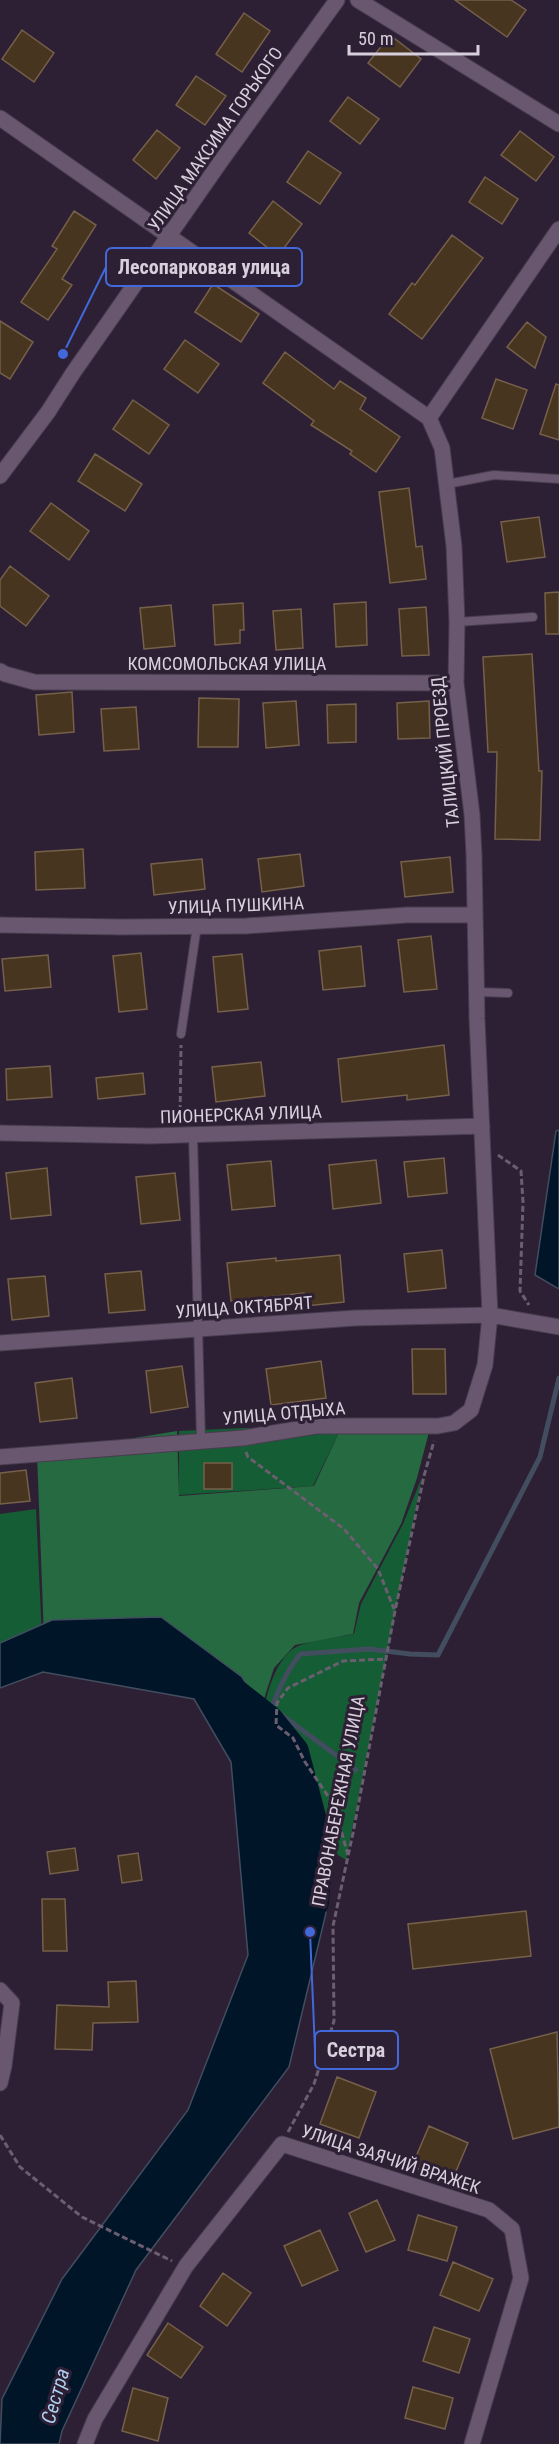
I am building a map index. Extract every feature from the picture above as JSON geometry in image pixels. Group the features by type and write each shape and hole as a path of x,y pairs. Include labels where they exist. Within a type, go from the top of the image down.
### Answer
{"street":[{"name":"УЛИЦА МАКСИМА ГОРЬКОГО","path":"0,476 221,160 337,0"},
{"path":"358,0 559,124"},
{"path":"0,118 429,418 559,229"},
{"name":"ТАЛИЦКИЙ ПРОЕЗД","path":"429,418 441,448 453,546 457,622 456,683 471,815 490,1315"},
{"name":"КОМСОМОЛЬСКАЯ УЛИЦА","path":"0,671 34,682 456,683"},
{"name":"УЛИЦА ПУШКИНА","path":"0,924 246,926 407,915 474,915"},
{"name":"ПИОНЕРСКАЯ УЛИЦА","path":"0,1132 187,1135 482,1126"},
{"name":"УЛИЦА ОКТЯБРЯТ","path":"0,1343 355,1318 490,1315 559,1327"},
{"name":"УЛИЦА ОТДЫХА","path":"0,1457 243,1438 316,1426 454,1424 471,1410 485,1365 490,1315"},
{"path":"0,2083 12,2003 2,1991"},
{"path":"85,2444 95,2419 186,2266 282,2144"},
{"name":"УЛИЦА ЗАЯЧИЙ ВРАЖЕК","path":"282,2144 489,2210 512,2229 521,2278 472,2444"}],"lane":[{"path":"447,484 495,475 559,479"},
{"path":"457,622 533,617"},
{"path":"181,1034 197,926"},
{"path":"477,992 508,993"},
{"path":"187,1135 198,1330 201,1440"}],"path":[{"path":"181,1034 187,1135"},
{"path":"484,1146 521,1172 523,1202 520,1291 531,1309"},
{"name":"ПРАВОНАБЕРЕЖНАЯ УЛИЦА","path":"282,2144 314,2084 334,2021 333,1926 395,1611 424,1476 438,1426"},
{"path":"243,1438 248,1457 344,1529 378,1569 395,1611"},
{"path":"348,1857 334,1805 305,1762 293,1738 276,1725 277,1703 288,1688 343,1661 386,1659"},
{"path":"0,2135 20,2167 88,2221 163,2258"}],"green space":[{"path":"243,1428 341,1428 313,1486 179,1495 179,1431"},
{"path":"341,1428 429,1432 417,1478 401,1524 359,1603 353,1634 295,1645 274,1668 263,1702 172,1626 44,1637 37,1454 177,1431 179,1496 314,1486"},
{"path":"422,1477 346,1860 320,1844 295,1750 264,1717 171,1646 80,1639 0,1663 0,1658 73,1633 168,1638 264,1706 264,1712 274,1675 291,1651 311,1642 354,1634 361,1604 403,1524"},
{"path":"36,1509 42,1638 0,1653 0,1514"}],"water":[{"path":"559,1130 559,1289 535,1275 556,1131"},
{"path":"161,1617 242,1677 301,1773 326,1913 289,2067 136,2270 62,2431 59,2444 0,2444 2,2399 62,2279 188,2110 248,1955 231,1762 194,1699 43,1672 0,1688 0,1643 52,1620"}],"building":[{"path":"455,0 511,0 526,10 507,37"},
{"path":"244,13 270,31 242,72 216,54"},
{"path":"22,30 54,53 34,82 2,59"},
{"path":"390,35 421,59 400,87 368,63"},
{"path":"196,76 226,96 205,125 176,105"},
{"path":"348,97 379,119 360,144 330,121"},
{"path":"157,130 180,148 156,179 133,160"},
{"path":"520,131 554,157 536,181 501,155"},
{"path":"308,151 341,173 320,204 287,182"},
{"path":"485,177 518,199 502,224 469,202"},
{"path":"273,201 302,224 278,256 249,233"},
{"path":"74,211 96,225 62,279 72,285 48,320 21,302 57,249 52,246"},
{"path":"452,235 483,258 422,339 389,314 412,283 415,285"},
{"path":"213,284 259,314 241,342 195,312"},
{"path":"0,321 33,342 10,379 0,373"},
{"path":"527,322 546,337 535,368 507,347"},
{"path":"185,340 219,364 198,393 164,369"},
{"path":"285,352 334,389 340,381 366,398 360,409 400,437 376,472 350,454 352,451 311,425 314,421 263,383"},
{"path":"496,379 527,390 513,429 482,418"},
{"path":"556,384 559,385 559,440 540,434"},
{"path":"133,400 169,425 149,454 113,429"},
{"path":"95,454 142,484 125,511 78,481"},
{"path":"409,488 416,547 422,546 426,579 390,583 379,492"},
{"path":"51,503 89,531 69,560 30,531"},
{"path":"539,517 545,557 507,562 501,522"},
{"path":"10,566 49,596 26,626 0,606 0,580"},
{"path":"559,592 559,634 546,634 545,593"},
{"path":"366,602 367,645 336,647 334,604"},
{"path":"243,603 244,630 240,630 240,643 215,645 213,605"},
{"path":"171,605 175,646 144,649 140,608"},
{"path":"426,607 429,655 402,656 399,609"},
{"path":"301,609 303,648 276,650 273,611"},
{"path":"532,654 539,771 542,771 540,840 495,839 497,752 488,752 483,657"},
{"path":"72,692 74,732 39,735 36,695"},
{"path":"199,698 239,699 238,747 198,747"},
{"path":"296,701 299,745 266,748 263,703"},
{"path":"429,701 430,738 398,739 397,703"},
{"path":"356,704 356,742 328,743 327,705"},
{"path":"136,707 139,749 104,751 101,709"},
{"path":"83,849 85,888 36,890 35,852"},
{"path":"300,854 304,886 262,892 258,859"},
{"path":"450,857 453,892 405,897 401,862"},
{"path":"202,859 205,889 154,895 151,864"},
{"path":"431,936 437,989 404,992 398,940"},
{"path":"361,946 365,986 323,990 319,951"},
{"path":"141,953 147,1009 119,1012 113,956"},
{"path":"242,954 248,1009 218,1012 213,957"},
{"path":"48,955 51,987 5,991 2,959"},
{"path":"444,1045 449,1095 407,1100 407,1095 342,1102 338,1059"},
{"path":"261,1062 265,1096 216,1102 212,1067"},
{"path":"50,1066 52,1097 7,1100 6,1069"},
{"path":"143,1073 145,1094 98,1099 96,1078"},
{"path":"444,1158 447,1193 408,1197 404,1162"},
{"path":"376,1160 381,1203 333,1209 329,1165"},
{"path":"271,1161 275,1206 232,1210 227,1165"},
{"path":"47,1168 51,1215 11,1219 6,1173"},
{"path":"175,1173 180,1220 141,1224 136,1177"},
{"path":"442,1250 446,1288 408,1292 404,1254"},
{"path":"340,1255 344,1302 305,1306 304,1293 231,1301 227,1263"},
{"path":"141,1271 145,1310 109,1313 105,1274"},
{"path":"45,1276 49,1316 12,1320 8,1279"},
{"path":"412,1349 445,1349 446,1394 413,1394"},
{"path":"321,1361 326,1398 271,1405 266,1369"},
{"path":"182,1366 188,1407 151,1413 146,1371"},
{"path":"72,1378 77,1418 40,1422 35,1383"},
{"path":"204,1463 232,1463 232,1489 204,1489"},
{"path":"26,1470 30,1501 0,1504 0,1473"},
{"path":"75,1848 78,1870 50,1874 47,1852"},
{"path":"138,1853 142,1880 122,1883 118,1856"},
{"path":"42,1899 65,1899 67,1951 43,1951"},
{"path":"526,1911 531,1956 413,1969 408,1924"},
{"path":"136,1981 138,2022 93,2023 92,2050 55,2049 57,2005 109,2007 108,1982"},
{"path":"557,2032 559,2127 513,2139 490,2049"},
{"path":"337,2077 376,2092 359,2138 320,2124"},
{"path":"429,2126 468,2143 451,2183 412,2166"},
{"path":"377,2200 395,2240 366,2252 349,2213"},
{"path":"418,2215 457,2227 447,2261 408,2250"},
{"path":"320,2230 338,2270 302,2286 284,2246"},
{"path":"453,2262 493,2279 479,2311 440,2295"},
{"path":"223,2273 251,2293 227,2326 200,2306"},
{"path":"168,2323 203,2347 181,2378 147,2355"},
{"path":"434,2327 470,2339 459,2373 423,2361"},
{"path":"413,2387 453,2398 445,2429 405,2418"},
{"path":"133,2388 168,2398 158,2441 122,2431"}],"waterway":[{"path":"268,1721 281,1686 300,1654 369,1649 438,1655 540,1457 559,1378"},
{"name":"Сестра","path":"235,1695 268,1721 293,1752 318,1848 313,1902"},
{"path":"271,1707 356,1770"}],"place":[{"name":"Лесопарковая улица","path":"63,354"},
{"name":"Сестра","path":"310,1932"}]}
